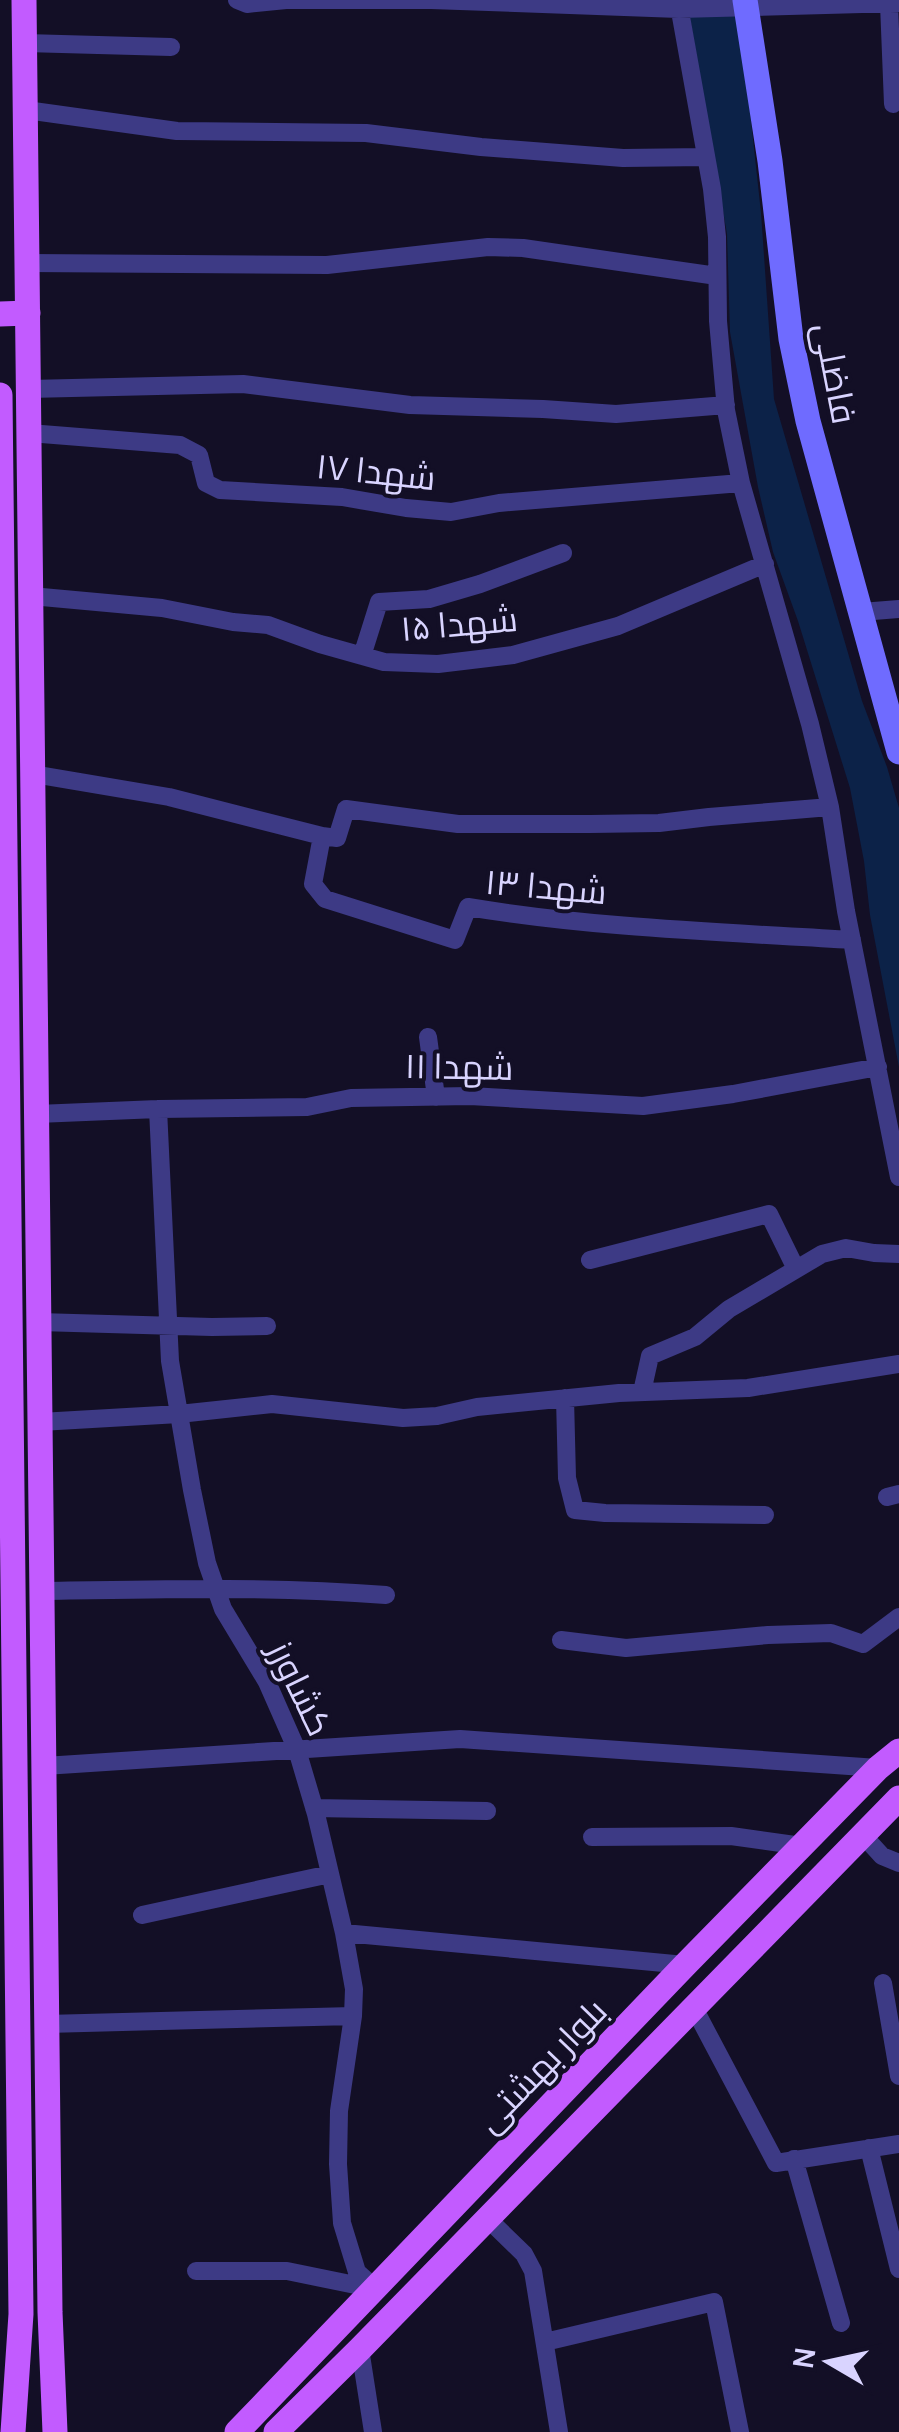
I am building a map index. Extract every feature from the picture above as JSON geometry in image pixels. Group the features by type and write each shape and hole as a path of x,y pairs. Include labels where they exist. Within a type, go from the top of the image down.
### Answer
{"main road":[{"path":"24,0 54,2430"},
{"name":"فاضلی","path":"746,3 791,339 808,421 899,752"},
{"path":"0,314 28,313"},
{"path":"0,394 8,1890 21,2314 9,2350 13,2432"},
{"name":"بلوار بهشتی","path":"237,2432 685,1965 899,1751"},
{"name":"بلوار بهشتی","path":"276,2432 899,1798"},
{"path":"376,2289 398,2310"}],"street":[{"path":"237,0 247,4 286,0 894,4 893,104"},
{"path":"678,5 714,205 726,406 741,483 830,807 899,1177"},
{"path":"25,43 171,47"},
{"path":"26,110 177,130 366,133 605,157 706,157"},
{"path":"28,263 328,265 488,247 523,248 717,276"},
{"path":"29,389 243,384 410,405 616,414 726,406"},
{"name":"شهدا ۱۷","path":"29,433 180,445 199,456 206,483 220,490 342,497 451,512 499,503 741,483"},
{"path":"362,656 379,602 429,599 563,553"},
{"name":"شهدا ۱۵","path":"31,596 162,608 268,625 384,662 438,664 513,655 618,626 765,564"},
{"path":"861,612 899,608"},
{"path":"33,774 169,797 338,838 346,809 458,824 590,824 659,823 830,807"},
{"name":"شهدا ۱۳","path":"322,836 313,884 325,899 455,940 468,908 625,926 852,940"},
{"path":"428,1037 436,1097"},
{"name":"شهدا ۱۱","path":"37,1114 307,1107 351,1098 470,1096 644,1106 878,1068"},
{"name":"کشاورز","path":"158,1108 170,1361 192,1490 207,1562 223,1609 267,1682 297,1750 344,1934 354,1988 338,2111 342,2224 357,2272 376,2289"},
{"path":"590,1260 769,1214 796,1269"},
{"path":"642,1392 650,1356 695,1337 729,1309 822,1254 846,1248 899,1254"},
{"path":"39,1322 268,1326"},
{"path":"40,1422 272,1404 402,1418 437,1416 477,1407 565,1398 748,1388 899,1364"},
{"path":"565,1398 568,1478 576,1510 606,1514 766,1515"},
{"path":"42,1592 216,1588 386,1595"},
{"path":"560,1640 626,1648 831,1633 863,1644 899,1616"},
{"path":"44,1766 471,1740 878,1768"},
{"path":"314,1808 487,1812"},
{"path":"862,1834 882,1856 899,1863"},
{"path":"592,1836 731,1836 802,1846"},
{"path":"142,1914 330,1874"},
{"path":"344,1934 685,1965"},
{"path":"882,1983 899,2076"},
{"path":"693,2006 776,2163 899,2144"},
{"path":"46,2024 353,2016"},
{"path":"869,2148 899,2269"},
{"path":"794,2159 841,2323"},
{"path":"487,2218 524,2254 533,2271 559,2432"},
{"path":"196,2272 287,2271 376,2289"},
{"path":"545,2342 714,2302 740,2432"},
{"path":"360,2349 373,2432"}],"water":[{"path":"687,0 729,0 741,28 761,213 774,399 862,701 899,808 899,1067 850,788 773,552 758,487 730,332 727,234"}]}
